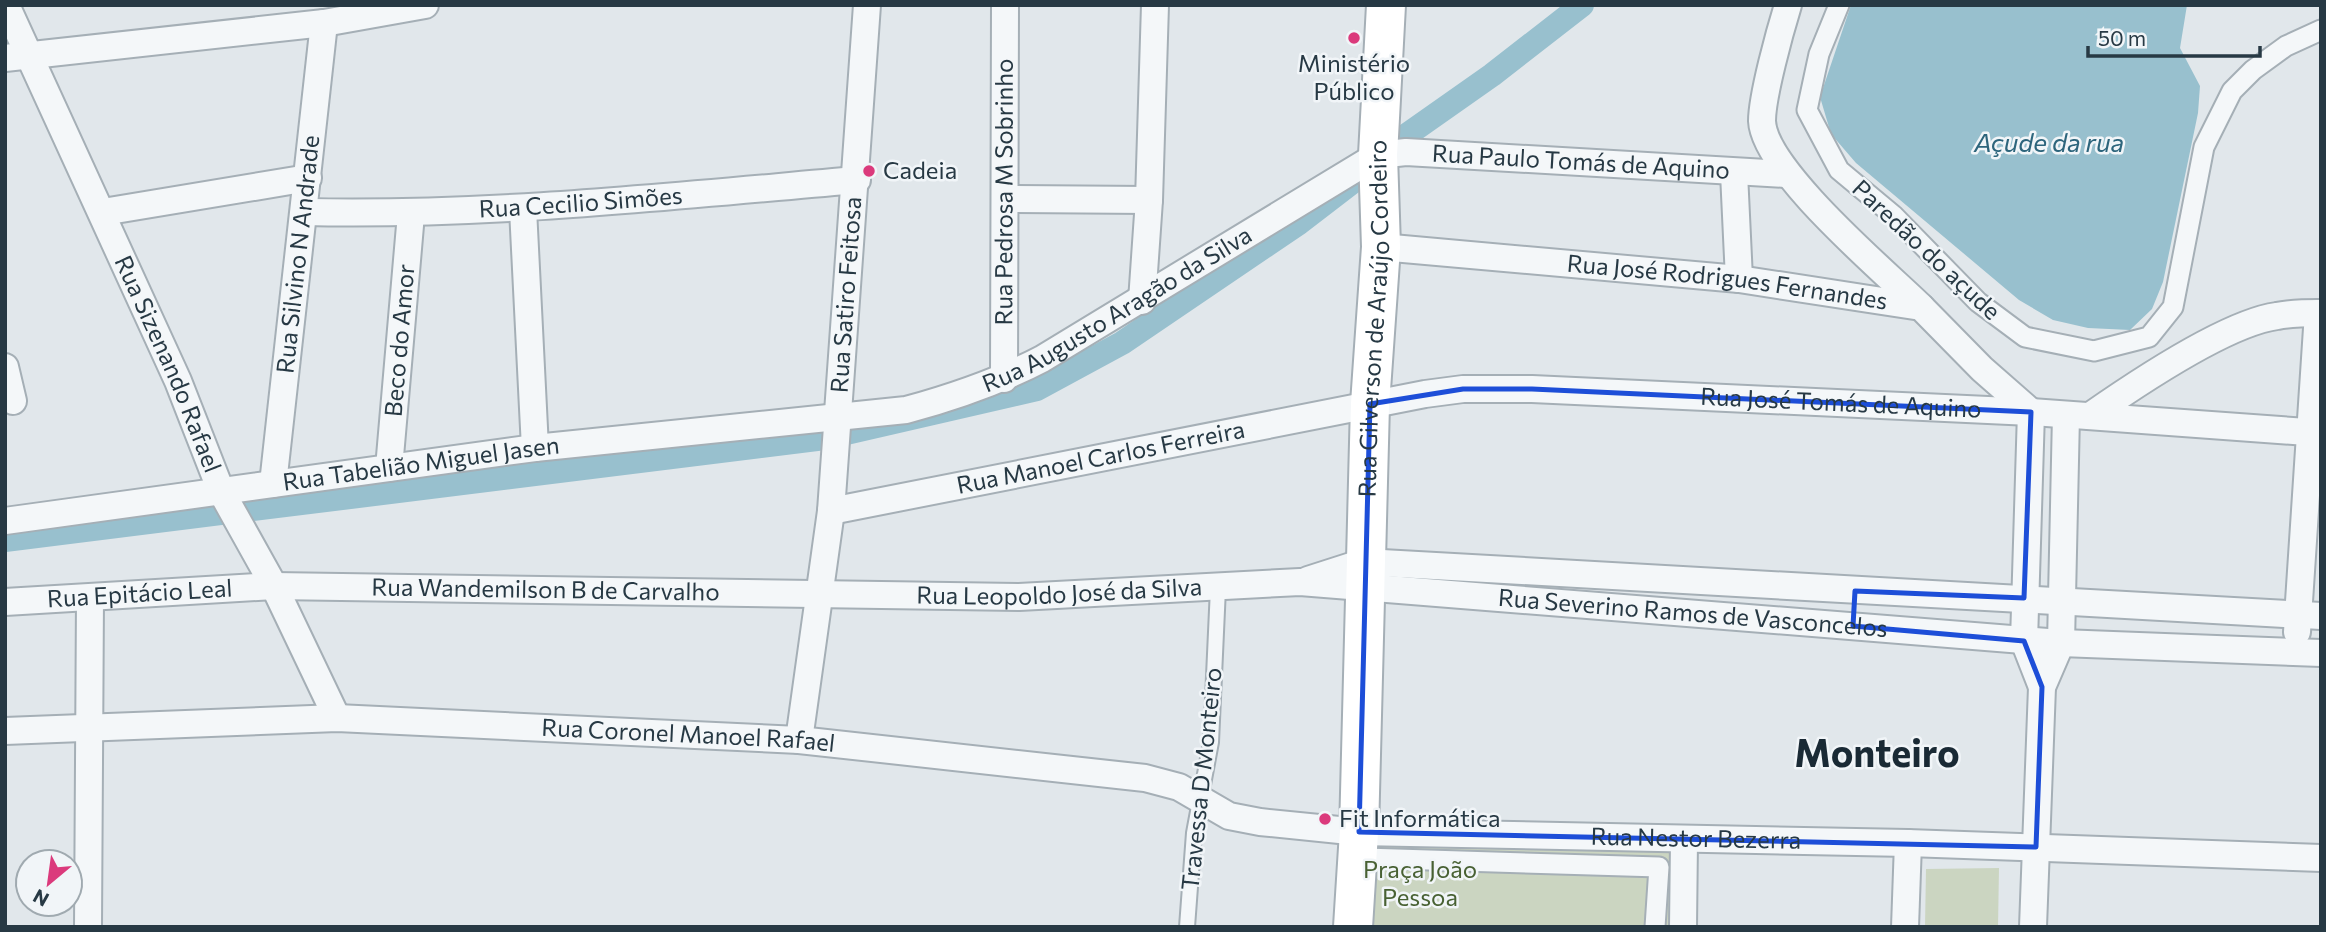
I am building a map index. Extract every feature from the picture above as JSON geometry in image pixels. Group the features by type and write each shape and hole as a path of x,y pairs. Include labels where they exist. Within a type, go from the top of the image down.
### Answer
{"main road":[{"name":"Rua Gilverson de Araújo Cordeiro","path":"1353,927 1359,832 1370,404 1381,247 1378,155 1386,5"}],"street":[{"name":"Rua Sizenando Rafael","path":"6,5 17,56 103,212 178,381 221,492 274,586 337,718"},
{"path":"17,56 324,23 425,5"},
{"name":"Rua Satiro Feitosa","path":"799,740 831,511 857,180 867,5"},
{"name":"Rua Pedrosa M Sobrinho","path":"1004,379 1005,5"},
{"path":"1142,301 1149,200 1155,5"},
{"path":"1788,5 1762,122 1786,174 1921,307"},
{"name":"Paredão do açude","path":"1839,5 1819,54 1807,110 1839,170 1893,215 1978,302 2025,337 2094,351 2149,337 2174,307 2204,147 2232,91 2253,70 2286,46 2321,30"},
{"name":"Rua Silvino N Andrade","path":"273,484 324,23"},
{"name":"Rua Paulo Tomás de Aquino","path":"1378,155 1406,152 1786,174"},
{"name":"Rua Augusto Aragão da Silva","path":"838,416 906,410 1004,379 1142,301 1378,155"},
{"path":"1734,173 1738,279"},
{"path":"103,212 308,178"},
{"name":"Rua Cecilio Simões","path":"305,212 411,214 523,209 857,180"},
{"path":"1005,198 1149,200"},
{"path":"523,209 535,448"},
{"name":"Beco do Amor","path":"389,468 411,214"},
{"name":"Rua José Rodrigues Fernandes","path":"1381,247 1738,279 1921,307 1982,369 2031,412"},
{"path":"2033,927 2042,687 2061,643 2078,416 2224,335 2275,316 2319,313 2308,652"},
{"path":"5,368 13,401"},
{"name":"Rua José Tomás de Aquino","path":"1370,404 1462,389 1532,389 2031,412 2316,433"},
{"name":"Rua Manoel Carlos Ferreira","path":"831,511 1370,404"},
{"path":"2031,412 2024,641 2042,687"},
{"name":"Rua Tabelião Miguel Jasen","path":"5,521 535,448 838,416"},
{"name":"Rua Leopoldo José da Silva","path":"818,594 1019,597 1218,588 1364,576"},
{"name":"Rua Severino Ramos de Vasconcelos","path":"1364,576 1855,590 2309,615"},
{"name":"Rua Severino Ramos de Vasconcelos","path":"1364,576 2024,641 2308,652"},
{"name":"Rua Wandemilson B de Carvalho","path":"274,586 818,594"},
{"name":"Rua Epitácio Leal","path":"5,602 274,586"},
{"path":"1853,626 1855,590"},
{"path":"88,927 90,598"},
{"name":"Rua Coronel Manoel Rafael","path":"5,731 337,718 799,740 1135,777 1179,787 1229,816 1260,822 1359,832"},
{"name":"Rua Nestor Bezerra","path":"1359,832 1684,841 1908,843 2321,858"},
{"path":"1683,927 1684,841"},
{"path":"1905,927 1908,843"},
{"path":"1360,927 1364,858 1659,867 1655,927"}],"lane":[{"name":"Travessa D Monteiro","path":"1187,927 1199,800 1211,742 1218,588"}],"highlighted area":[{"path":"1463,389 1532,389 2031,412 2024,598 1855,591 1853,626 2024,641 2042,687 2036,847 1359,832 1370,404"}],"green space":[{"name":"Praça João Pessoa","path":"1366,839 1672,852 1673,927 1360,927"},
{"path":"1999,868 1998,927 1925,927 1926,869"}],"water":[{"name":"Açude da rua","path":"1851,5 2187,5 2180,48 2200,86 2198,113 2163,282 2152,309 2130,330 2088,328 2053,320 2019,300 1856,163 1831,134 1820,97"}],"waterway":[{"path":"1401,139 1492,75 1582,5"},
{"path":"846,433 1037,389 1122,343 1299,223 1355,180"},
{"path":"5,540 825,438"}],"place":[{"name":"Ministério Público","path":"1354,38"},
{"name":"Cadeia","path":"869,171"},
{"name":"Fit Informática","path":"1325,819"}],"district":[{"name":"Monteiro","path":"1877,754"}]}
